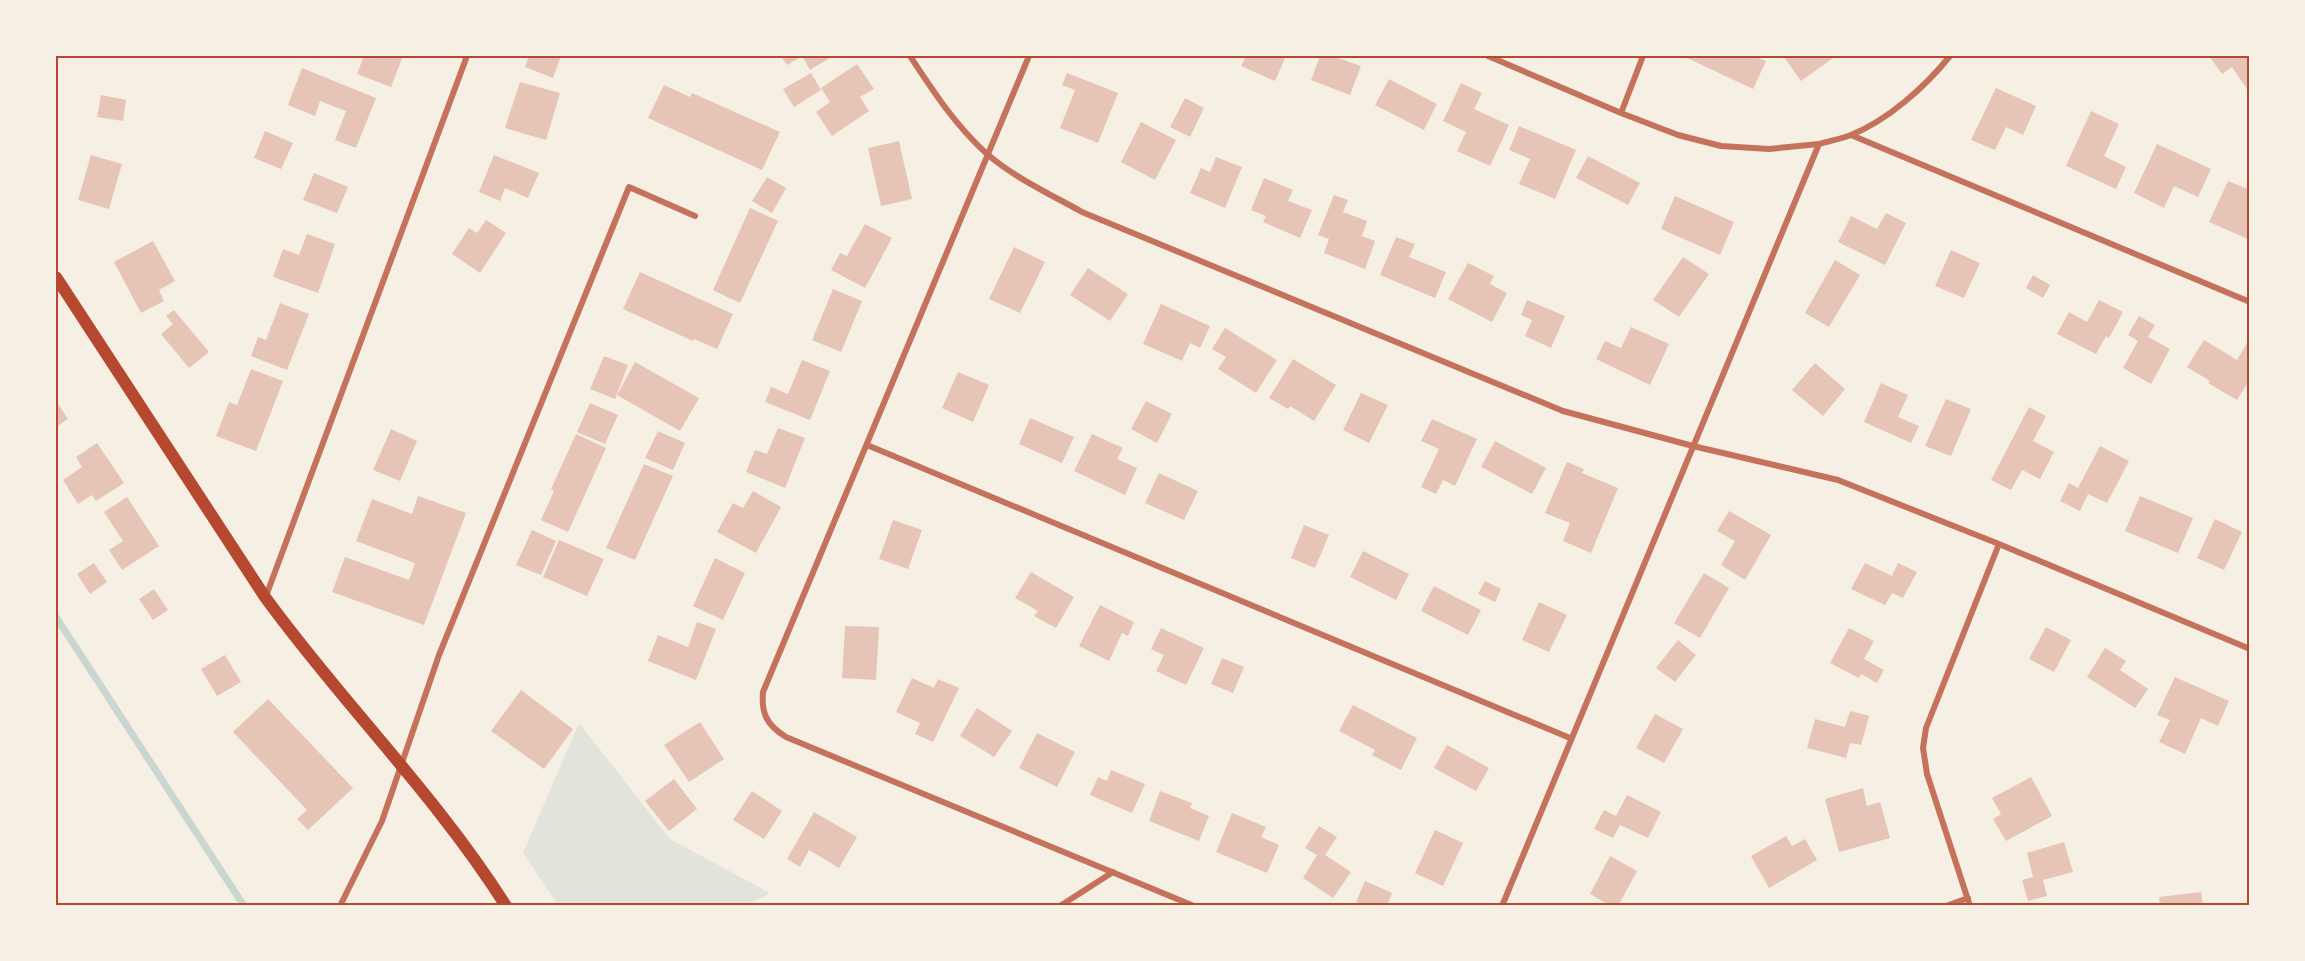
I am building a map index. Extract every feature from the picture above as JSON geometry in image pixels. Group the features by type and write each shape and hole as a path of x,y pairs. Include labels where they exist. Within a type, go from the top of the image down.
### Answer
{"main road":[{"path":"56,277 295,638 446,818 506,906"}],"street":[{"path":"266,597 467,56"},
{"path":"910,56 941,103 964,132 989,155 1025,181 1082,212 1563,411 1694,446 1838,480 1999,544 2250,649"},
{"path":"1029,56 763,692 762,706 767,720 775,730 786,737 1194,906"},
{"path":"1488,56 1620,113 1678,135 1721,146 1769,149 1819,144 1851,135 1892,112 1933,77 1950,56"},
{"path":"1620,113 1643,56"},
{"path":"1851,135 2250,302"},
{"path":"1502,906 1819,144"},
{"path":"340,906 382,821 439,655 630,187 695,216"},
{"path":"867,445 1570,738"},
{"path":"1946,906 1969,902 1927,774 1923,748 1926,728 1999,544"},
{"path":"1060,906 1113,872"}],"shaded area":[{"path":"579,723 670,839 770,893 748,905 558,905 523,853"}],"building":[{"path":"364,56 371,59 372,56 403,56 391,87 357,74"},
{"path":"529,56 561,56 553,78 525,67"},
{"path":"781,56 802,56 787,65"},
{"path":"802,56 833,56 810,70"},
{"path":"1246,56 1286,56 1275,81 1241,66"},
{"path":"1320,56 1332,56 1361,66 1350,95 1311,80"},
{"path":"1688,56 1753,56 1766,61 1753,89 1687,58"},
{"path":"1836,56 1801,81 1784,57"},
{"path":"2209,56 2250,56 2250,87 2247,89 2232,67 2222,74"},
{"path":"857,64 874,89 860,97 869,111 832,136 816,112 830,102 821,88"},
{"path":"302,68 376,98 356,148 335,140 346,111 320,101 315,116 288,105"},
{"path":"811,73 821,90 794,107 783,89"},
{"path":"1067,73 1118,93 1098,143 1060,128 1075,90 1062,85"},
{"path":"1389,79 1437,104 1424,130 1375,105"},
{"path":"520,82 560,93 546,140 505,128"},
{"path":"1461,83 1482,93 1474,109 1509,125 1490,166 1457,151 1466,132 1443,121"},
{"path":"664,85 690,97 692,93 780,132 762,170 648,118"},
{"path":"1996,88 2036,106 2023,135 2006,127 1995,150 1971,140"},
{"path":"101,95 126,100 123,121 97,117"},
{"path":"1185,98 1204,108 1190,137 1170,127"},
{"path":"2091,111 2119,124 2104,156 2126,167 2116,189 2066,166"},
{"path":"1141,122 1176,140 1155,180 1121,162"},
{"path":"1519,126 1576,150 1555,199 1519,184 1530,159 1509,150"},
{"path":"265,131 293,143 281,169 254,158"},
{"path":"899,141 912,199 881,206 868,148"},
{"path":"2157,144 2211,169 2198,197 2174,186 2164,208 2134,193"},
{"path":"91,155 122,164 109,209 78,200"},
{"path":"494,155 539,173 528,198 505,188 500,201 479,192"},
{"path":"1588,156 1640,183 1628,205 1576,178"},
{"path":"1216,157 1242,167 1225,208 1190,193 1201,168 1210,172"},
{"path":"314,173 348,187 337,213 303,200"},
{"path":"767,177 786,188 772,213 752,201"},
{"path":"1264,178 1293,190 1288,201 1312,210 1300,238 1263,222 1266,216 1251,210"},
{"path":"2228,181 2250,190 2250,240 2209,222"},
{"path":"1334,195 1348,200 1343,212 1367,221 1362,236 1375,241 1365,269 1324,253 1329,239 1318,235"},
{"path":"1675,196 1734,222 1720,255 1661,229"},
{"path":"750,208 778,221 740,303 713,290"},
{"path":"1886,213 1906,223 1885,265 1838,242 1851,216 1877,229"},
{"path":"486,220 506,233 480,273 452,254 469,228 477,233"},
{"path":"865,224 892,238 865,288 831,270 840,253 847,256"},
{"path":"307,234 335,244 318,293 273,277 283,249 299,255"},
{"path":"1396,237 1415,244 1409,257 1446,272 1435,298 1380,275"},
{"path":"153,241 175,281 159,290 164,301 141,313 114,262"},
{"path":"1014,247 1045,262 1020,313 989,299"},
{"path":"1951,250 1980,263 1964,298 1935,286"},
{"path":"1683,257 1709,274 1679,317 1653,300"},
{"path":"1835,260 1860,275 1829,327 1805,313"},
{"path":"1468,263 1494,276 1490,284 1507,293 1492,322 1448,299"},
{"path":"1088,268 1128,294 1110,321 1070,295"},
{"path":"640,272 733,314 717,349 694,339 693,341 623,309"},
{"path":"2033,275 2050,285 2043,298 2026,288"},
{"path":"833,289 862,301 841,352 812,340"},
{"path":"1527,300 1565,316 1551,348 1525,336 1532,320 1521,315"},
{"path":"2099,300 2123,312 2109,338 2106,336 2096,354 2057,334 2069,312 2087,322"},
{"path":"280,303 309,314 287,370 251,356 258,337 266,340"},
{"path":"1161,304 1210,326 1200,348 1190,343 1182,361 1143,344"},
{"path":"174,310 209,352 189,368 161,334 173,324 166,316"},
{"path":"2139,316 2155,325 2148,337 2170,349 2151,384 2123,368 2138,341 2128,335"},
{"path":"1631,327 1669,344 1650,385 1596,359 1605,341 1621,348"},
{"path":"1225,328 1277,360 1256,393 1218,369 1226,357 1212,349"},
{"path":"2204,340 2237,360 2247,343 2250,345 2250,379 2237,400 2187,367"},
{"path":"604,356 628,365 615,399 590,389"},
{"path":"1293,359 1336,385 1314,421 1290,406 1288,409 1269,398"},
{"path":"802,360 830,371 810,420 765,402 771,387 788,394"},
{"path":"635,362 699,398 680,431 617,395"},
{"path":"1815,363 1845,389 1823,416 1792,390"},
{"path":"251,369 283,381 256,451 216,436 229,402 237,405"},
{"path":"958,372 989,385 973,422 942,408"},
{"path":"1881,383 1908,395 1898,417 1919,426 1911,443 1864,422"},
{"path":"1361,393 1388,405 1369,443 1343,430"},
{"path":"1946,399 1971,409 1951,456 1925,446"},
{"path":"56,401 68,419 56,427"},
{"path":"1146,401 1172,414 1157,443 1131,429"},
{"path":"590,403 618,415 605,444 577,432"},
{"path":"2029,407 2046,416 2033,441 2054,452 2040,479 2022,470 2011,490 1991,480"},
{"path":"1030,418 1074,437 1062,463 1019,444"},
{"path":"1432,419 1477,439 1455,486 1443,480 1436,494 1421,487 1439,449 1421,441"},
{"path":"778,428 805,438 785,488 746,472 755,450 767,454"},
{"path":"391,429 417,441 400,481 373,470"},
{"path":"658,431 685,443 673,470 645,458"},
{"path":"576,434 606,448 568,532 541,520 554,491 551,489"},
{"path":"1092,434 1123,448 1117,459 1137,468 1125,495 1074,471"},
{"path":"1495,441 1546,468 1532,494 1481,467"},
{"path":"97,443 124,483 96,501 92,495 78,504 63,480 82,467 76,457"},
{"path":"2100,446 2129,461 2107,503 2088,494 2080,511 2060,501 2069,483 2078,488"},
{"path":"1567,462 1584,469 1582,473 1618,488 1591,553 1563,541 1570,523 1545,513"},
{"path":"644,464 673,476 635,560 606,548"},
{"path":"1159,473 1198,491 1184,520 1145,503"},
{"path":"753,491 781,507 756,553 717,532 733,503 743,508"},
{"path":"418,496 466,513 424,625 332,592 345,557 409,580 415,563 356,541 372,499 412,514"},
{"path":"2140,496 2193,518 2178,553 2125,531"},
{"path":"127,497 159,546 122,570 109,550 123,541 104,512"},
{"path":"1729,511 1771,535 1745,580 1721,565 1735,541 1717,531"},
{"path":"2215,519 2242,532 2224,570 2197,558"},
{"path":"893,520 922,530 908,569 879,559"},
{"path":"1304,525 1329,535 1315,568 1291,558"},
{"path":"532,530 556,541 541,575 516,565"},
{"path":"559,540 604,559 587,596 543,577"},
{"path":"1363,551 1409,574 1396,600 1350,577"},
{"path":"715,558 745,573 723,620 693,606"},
{"path":"94,563 107,582 90,594 77,574"},
{"path":"1865,563 1892,576 1898,563 1917,572 1903,598 1892,593 1885,605 1851,589"},
{"path":"1031,572 1074,597 1056,628 1034,616 1038,611 1015,598"},
{"path":"1704,573 1729,588 1700,638 1674,623"},
{"path":"1485,581 1501,589 1495,602 1478,594"},
{"path":"1434,586 1481,610 1468,635 1421,611"},
{"path":"154,589 168,610 153,620 139,599"},
{"path":"1539,602 1567,615 1549,652 1522,640"},
{"path":"1100,605 1134,622 1128,636 1122,633 1109,661 1079,646"},
{"path":"697,622 716,629 696,680 648,661 658,635 688,647"},
{"path":"845,626 879,627 876,680 842,678"},
{"path":"2046,627 2071,640 2054,672 2029,659"},
{"path":"1161,628 1204,648 1186,685 1156,671 1164,655 1151,649"},
{"path":"1849,628 1874,641 1864,659 1884,670 1877,683 1861,674 1859,678 1830,663"},
{"path":"1678,640 1696,655 1675,682 1656,668"},
{"path":"2105,648 2126,661 2120,670 2148,689 2135,708 2087,677"},
{"path":"225,655 241,682 217,696 201,669"},
{"path":"1222,658 1244,667 1233,693 1211,684"},
{"path":"2175,677 2229,701 2218,726 2201,718 2185,754 2159,742 2170,720 2157,715"},
{"path":"912,678 934,688 938,679 959,688 933,742 915,734 920,723 896,712"},
{"path":"521,690 573,729 544,769 491,731"},
{"path":"268,699 353,788 308,830 297,819 307,810 233,732"},
{"path":"1353,705 1417,738 1401,770 1372,755 1375,750 1339,731"},
{"path":"977,708 1012,731 994,757 960,736"},
{"path":"1850,711 1869,716 1861,745 1850,743 1846,758 1807,748 1815,719 1845,727"},
{"path":"1655,714 1683,729 1664,763 1636,748"},
{"path":"700,722 724,759 689,782 664,745"},
{"path":"1037,733 1075,752 1057,787 1019,768"},
{"path":"1447,745 1489,768 1476,791 1434,768"},
{"path":"1111,770 1145,784 1132,813 1090,795 1098,777 1107,781"},
{"path":"2031,777 2052,816 2006,841 1993,819 2001,814 1992,798"},
{"path":"674,779 697,809 669,831 645,801"},
{"path":"1863,788 1867,806 1880,802 1890,838 1839,852 1825,799"},
{"path":"752,791 782,811 764,839 733,820"},
{"path":"1160,791 1192,803 1190,808 1209,816 1199,841 1149,821"},
{"path":"1627,795 1661,812 1648,838 1620,825 1613,838 1594,829 1604,810 1616,816"},
{"path":"814,812 857,837 839,868 809,850 800,867 787,859"},
{"path":"1232,813 1266,827 1261,837 1279,845 1267,873 1216,852"},
{"path":"1319,826 1337,837 1325,855 1351,872 1333,898 1303,878 1317,855 1305,848"},
{"path":"1435,830 1463,843 1443,886 1415,873"},
{"path":"1786,836 1792,846 1805,839 1817,860 1769,888 1751,856"},
{"path":"2064,842 2073,872 2043,880 2047,896 2028,901 2022,880 2033,877 2027,853"},
{"path":"1610,856 1637,871 1618,906 1611,906 1590,894"},
{"path":"1365,881 1392,893 1387,906 1363,906 1356,902"},
{"path":"2201,892 2203,906 2160,906 2159,897"}],"waterway":[{"path":"56,617 244,906"}]}
